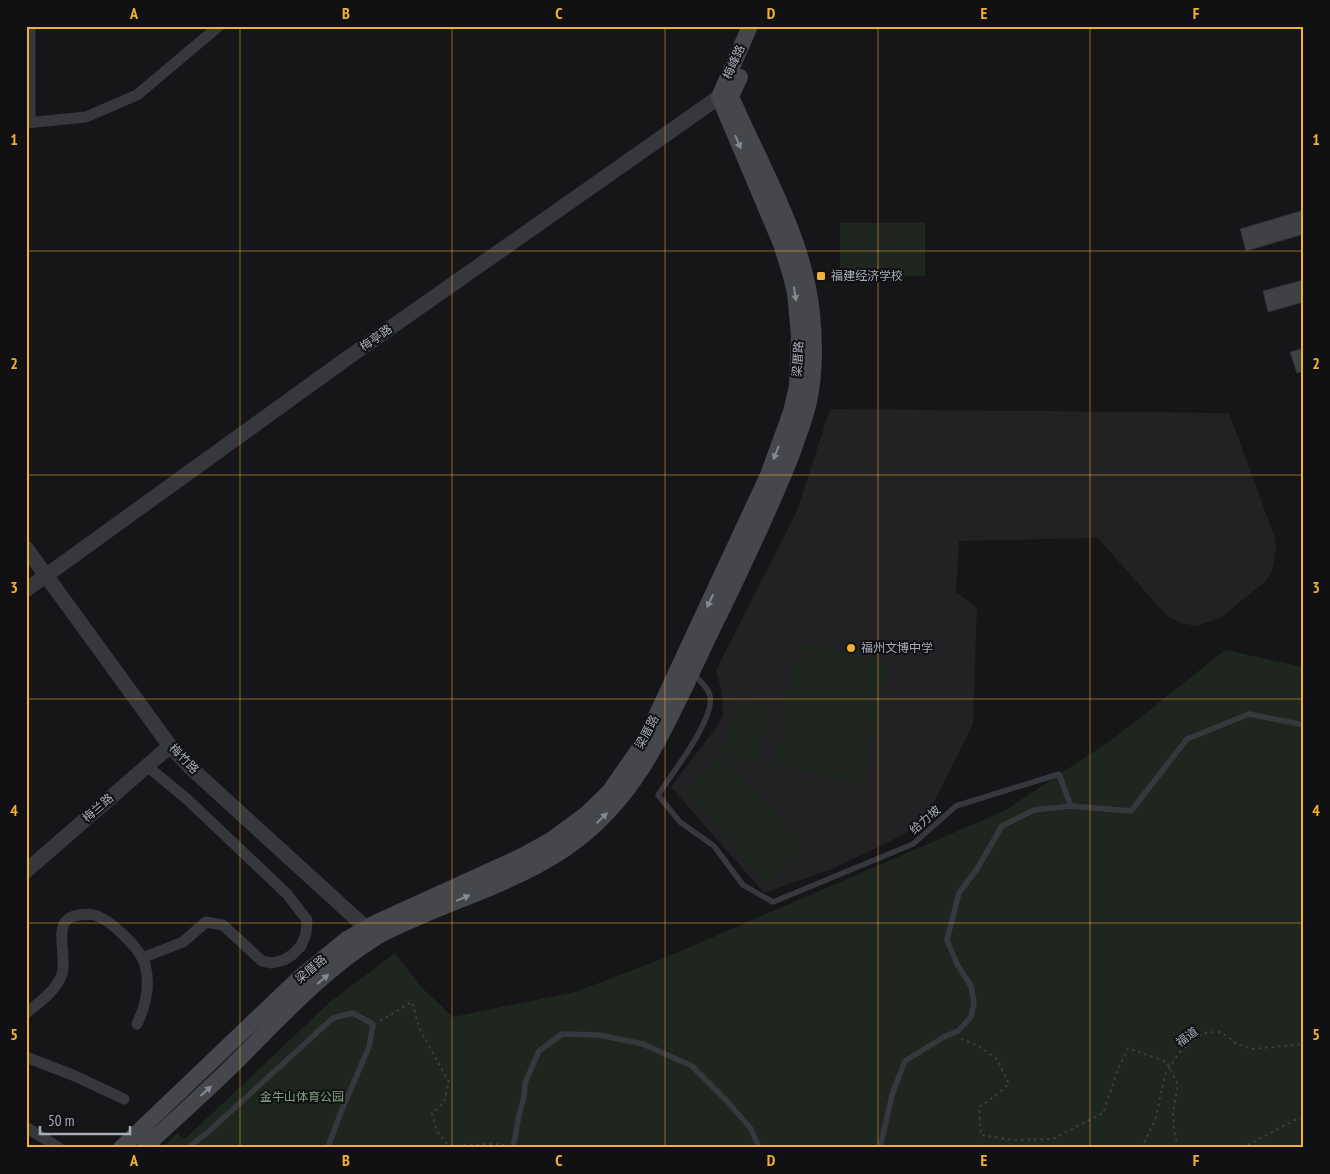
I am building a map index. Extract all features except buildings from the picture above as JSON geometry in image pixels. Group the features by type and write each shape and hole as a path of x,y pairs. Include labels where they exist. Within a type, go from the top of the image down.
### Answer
{"main road":[{"name":"梅峰路","path":"725,97 750,26"},
{"name":"梅峰路","path":"725,97 762,26"},
{"name":"梁厝路","path":"121,1148 298,979 347,939 400,926 549,859 580,838 607,813 628,790 647,762 662,735 771,506 808,405 813,370 812,313 807,281 798,251 790,228 725,97"},
{"name":"梁厝路","path":"144,1148 372,932 522,856 571,826 609,792 648,733 768,475 791,412 797,386 799,335 795,293 781,244 725,97"}],"street":[{"path":"30,26 28,122 86,117 137,96 219,26"},
{"name":"梅亭路","path":"26,590 346,359 725,97"},
{"name":"梅竹路","path":"26,548 170,746 199,775 372,932"},
{"name":"梅兰路","path":"26,871 170,746"},
{"path":"142,958 183,942 206,922 223,925 262,961 272,964 284,960 301,946 306,934 307,920 287,894 188,800 147,766"},
{"path":"26,1013 54,988 62,974 64,955 62,928 68,919 85,914 101,918 112,926 131,943 142,958 148,986 145,1008 137,1024"},
{"path":"26,1057 75,1076 124,1099"},
{"path":"26,1127 58,1148"}],"lane":[{"name":"给力坡","path":"692,672 708,690 710,695 709,706 696,738 658,795 680,822 714,846 743,885 773,902 913,844 956,806 1059,774 1071,806"},
{"path":"880,1148 892,1095 905,1061 944,1037 958,1032 971,1017 974,1003 971,986 957,964 947,940 959,893 977,869 1002,826 1034,810 1071,806 1131,811 1187,739 1249,714 1304,724"},
{"path":"189,1147 207,1133 333,1018 353,1013 373,1024 369,1047 343,1107 329,1144 330,1148"},
{"path":"513,1147 518,1115 524,1097 525,1083 539,1051 562,1034 580,1034 599,1035 643,1044 692,1066 726,1100 751,1129 759,1148"}],"path":[{"path":"373,1024 397,1013 412,1002 420,1030 449,1082 444,1102 432,1114 437,1130 448,1145 461,1147 494,1143 513,1147"},
{"path":"958,1032 958,1038 977,1045 997,1058 1009,1084 979,1107 981,1135 1012,1140 1053,1139 1103,1113 1117,1072 1128,1048 1167,1062 1178,1085 1173,1112 1178,1148"},
{"name":"福道","path":"1141,1148 1155,1121 1165,1075 1178,1054 1192,1041 1204,1034 1219,1032 1229,1037 1236,1044 1252,1049 1304,1044"},
{"path":"1242,1148 1295,1120 1304,1118"}],"shaded area":[{"name":"福州文博中学","path":"830,409 1229,413 1275,538 1276,550 1272,572 1266,581 1220,618 1196,626 1181,623 1167,616 1098,538 959,541 956,592 977,607 973,724 929,812 905,834 832,869 764,893 671,787 718,725 723,715 722,693 716,670 797,511"}],"green space":[{"path":"840,223 925,223 925,276 840,275"},
{"path":"799,642 890,661 863,784 774,764"},
{"name":"金牛山体育公园","path":"1225,650 1304,667 1304,1148 162,1148 177,1133 185,1139 330,1002 395,953 421,987 453,1017 575,992 667,957 1004,811 1113,739"},
{"path":"736,700 769,707 757,761 724,753"},
{"path":"722,755 807,848 767,886 686,789"}],"place":[{"name":"福建经济学校","path":"821,276"},
{"name":"福州文博中学","path":"851,648"}]}
